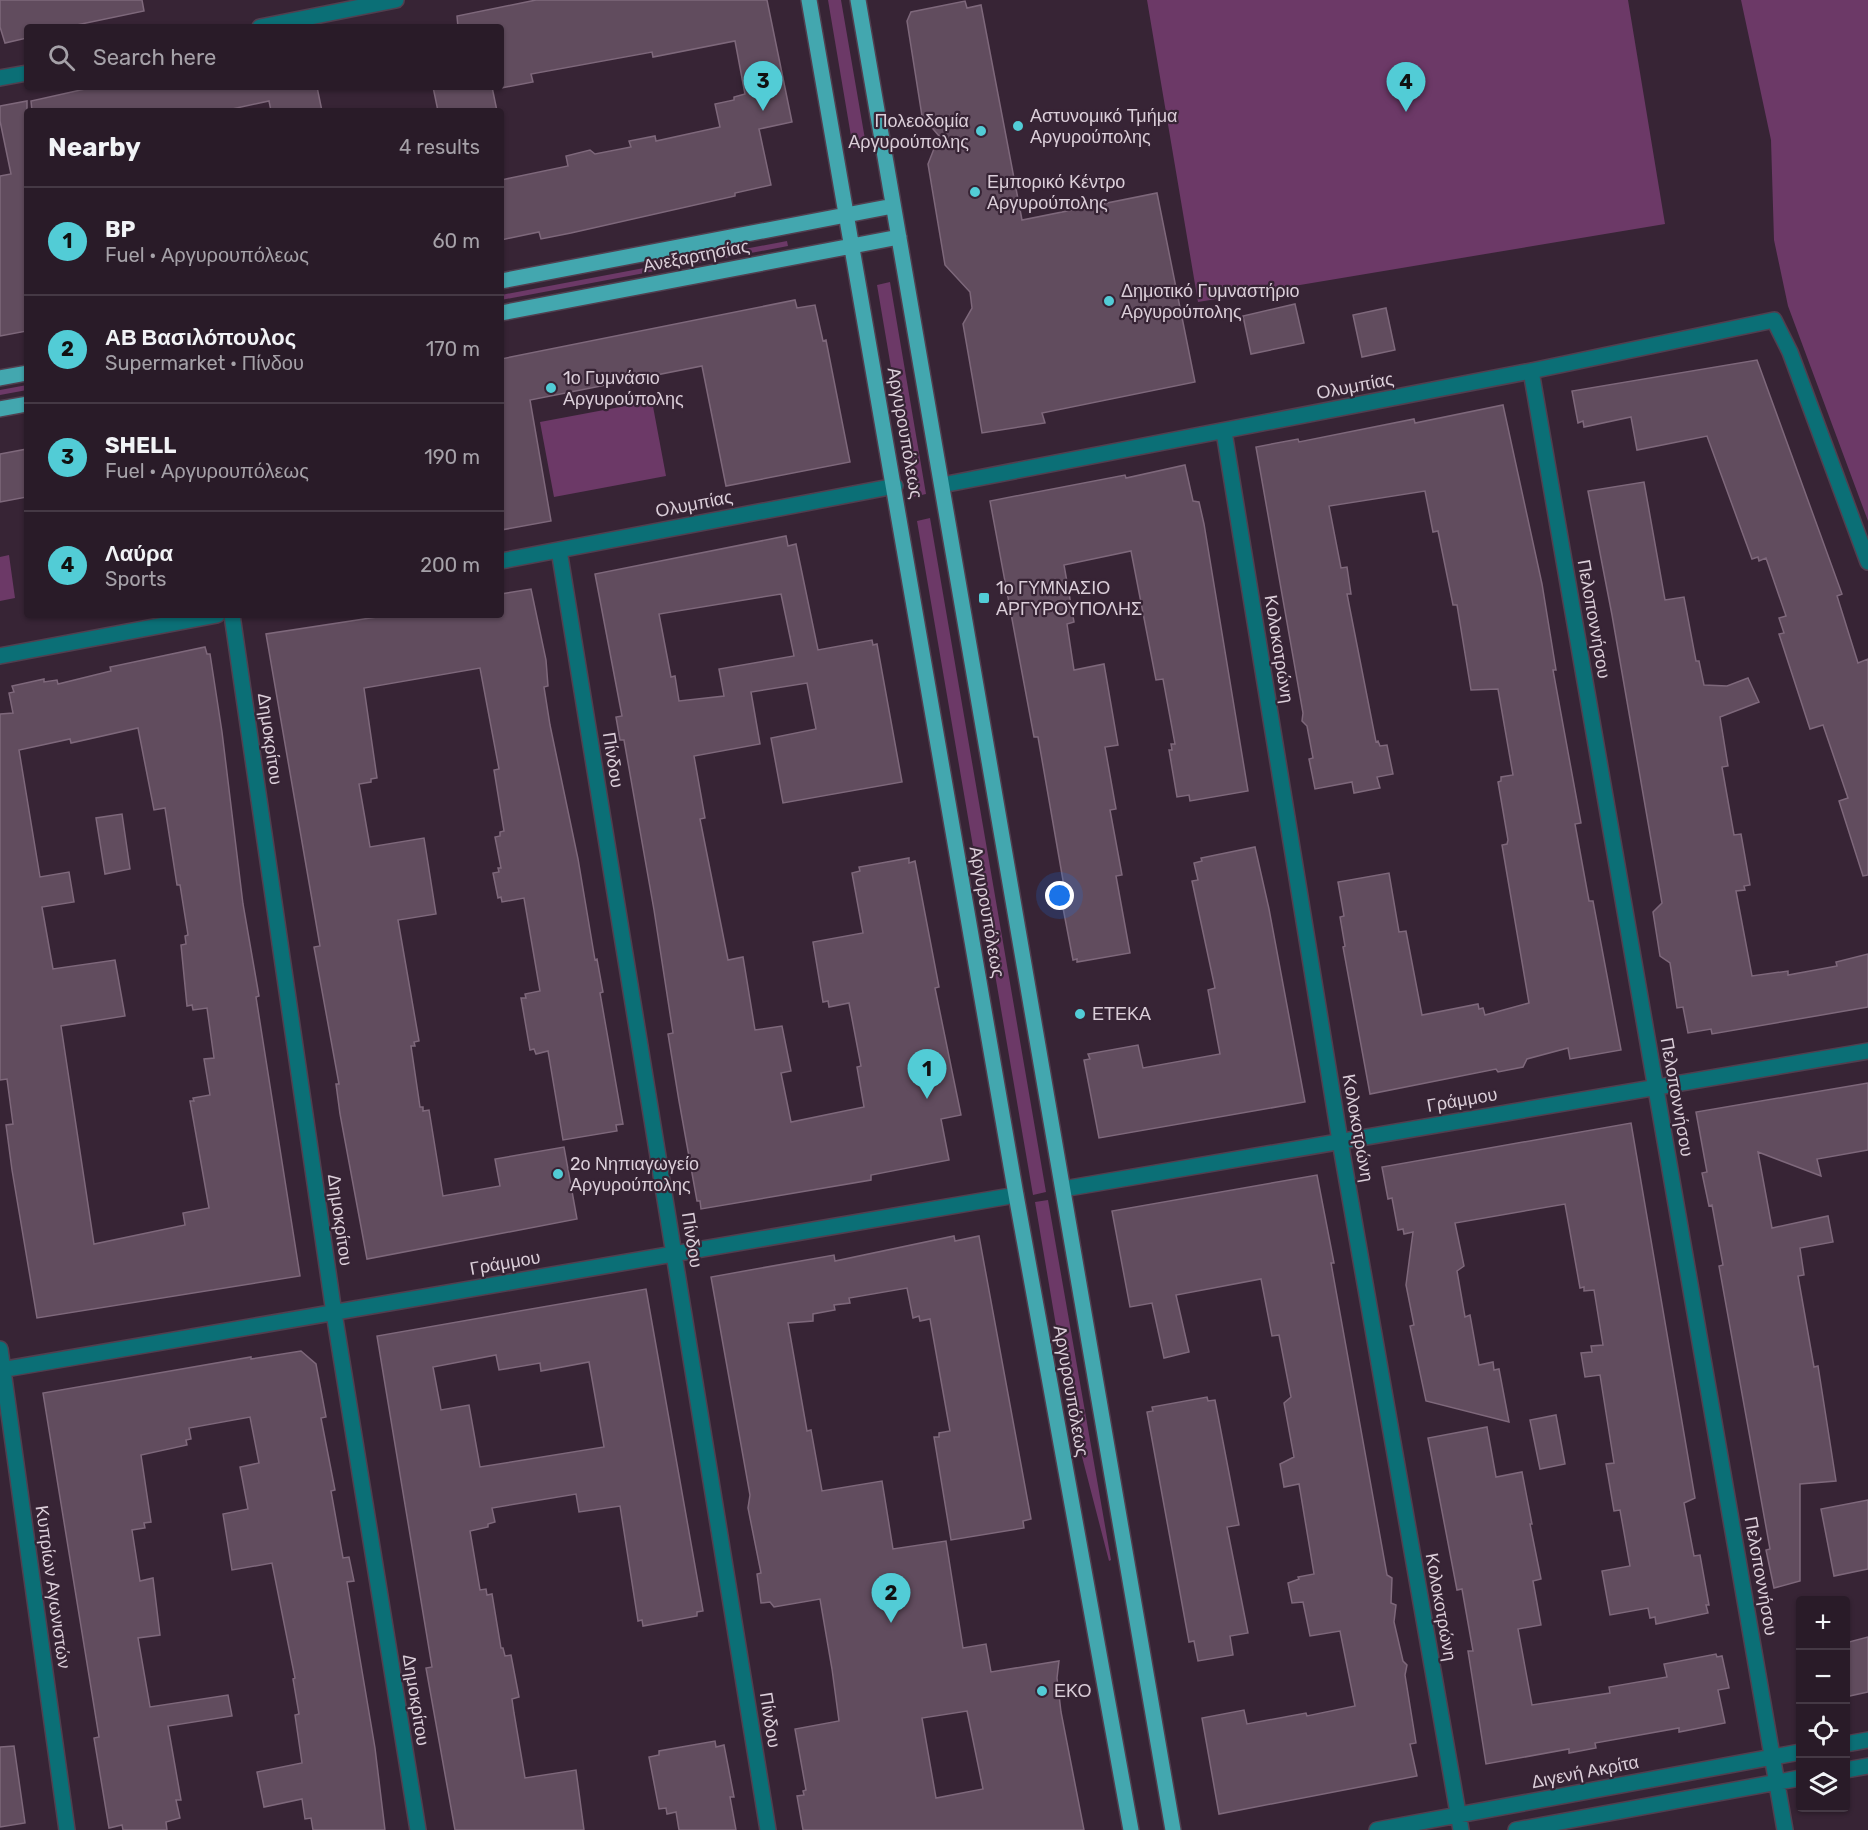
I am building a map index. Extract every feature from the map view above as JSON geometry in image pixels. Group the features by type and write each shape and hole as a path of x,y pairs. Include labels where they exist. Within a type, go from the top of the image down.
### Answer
{"main road":[{"name":"Αργυρουπόλεως","path":"809,0 1016,1195 1131,1830"},
{"name":"Αργυρουπόλεως","path":"858,0 1173,1830"},
{"name":"Ανεξαρτησίας","path":"504,280 893,206"},
{"name":"Ανεξαρτησίας","path":"504,312 899,237"},
{"path":"0,378 24,374"},
{"path":"0,409 24,405"}],"street":[{"path":"275,24 396,0"},
{"path":"0,78 24,74"},
{"name":"Ολυμπίας","path":"942,485 1531,372 1774,320 1790,352 1868,562"},
{"name":"Πελοποννήσου","path":"1531,372 1785,1830"},
{"name":"Κολοκοτρώνη","path":"1224,432 1340,1141 1459,1823"},
{"name":"Ολυμπίας","path":"504,560 895,486"},
{"name":"Πίνδου","path":"559,550 768,1830"},
{"path":"0,656 201,618"},
{"name":"Δημοκρίτου","path":"232,618 334,1313 417,1830"},
{"name":"Γράμμου","path":"1064,1189 1868,1051"},
{"name":"Γράμμου","path":"2,1370 1016,1195"},
{"name":"Κυπρίων Αγωνιστών","path":"0,1349 67,1830"},
{"path":"1850,1743 1868,1740"},
{"name":"Διγενή Ακρίτα","path":"1377,1830 1459,1823 1796,1753"},
{"path":"1850,1769 1868,1766"},
{"path":"1516,1830 1796,1779"}],"shaded area":[{"path":"828,0 841,0 866,145 853,148"},
{"path":"1147,0 1628,0 1665,224 1198,302"},
{"path":"1741,0 1868,0 1868,521 1788,306 1774,240 1771,140"},
{"path":"787,241 788,246 504,299 504,294"},
{"path":"890,282 926,494 913,497 877,285"},
{"path":"24,386 24,391 0,395 0,390"},
{"path":"652,401 666,476 554,497 540,422"},
{"path":"930,518 1046,1192 1033,1195 917,521"},
{"path":"9,555 15,598 0,601 0,557"},
{"path":"1048,1200 1111,1560 1109,1561 1071,1414 1035,1202"}],"building":[{"path":"0,0 142,0 144,11 81,24 24,24 24,39 5,43 0,27"},
{"path":"536,0 767,0 792,122 759,129 771,185 735,193 735,196 571,233 541,239 539,232 504,239 504,179 568,166 566,156 590,150 595,154 631,147 629,141 655,136 656,141 720,127 715,104 734,100 734,97 745,94 735,41 653,57 652,52 531,74 533,82 504,87 504,24 458,24 457,16"},
{"path":"965,1 967,8 981,5 1022,220 1157,193 1195,382 1042,413 1045,423 982,433 963,324 972,308 970,292 945,265 928,164 939,136 922,116 907,21 911,12"},
{"path":"80,90 318,90 321,108 270,108 269,101 237,108 32,108 31,101"},
{"path":"434,90 493,90 496,108 437,108"},
{"path":"27,101 27,108 24,108 24,332 0,336 0,176 11,174 0,121 0,106"},
{"path":"795,300 797,308 815,305 823,341 826,340 850,462 726,486 702,366 530,400 551,521 504,529 504,358"},
{"path":"1295,304 1304,343 1251,354 1243,316"},
{"path":"1386,308 1395,350 1362,357 1353,315"},
{"path":"1757,360 1842,594 1837,596 1858,663 1868,659 1868,875 1863,876 1839,801 1848,798 1823,725 1810,729 1779,634 1784,633 1779,618 1786,616 1766,558 1759,561 1758,557 1752,559 1707,436 1637,450 1631,417 1584,427 1583,421 1578,423 1572,391"},
{"path":"1503,405 1542,584 1556,670 1553,670 1581,823 1575,824 1589,901 1593,901 1621,1050 1570,1059 1568,1048 1527,1059 1523,1067 1498,1072 1496,1069 1370,1094 1343,947 1345,946 1340,917 1344,916 1338,882 1389,873 1399,932 1406,931 1422,1015 1478,1004 1479,1009 1483,1008 1485,1015 1529,1003 1502,845 1507,844 1508,840 1498,782 1501,781 1501,777 1513,775 1498,689 1471,690 1457,605 1453,605 1438,531 1433,532 1425,491 1329,506 1341,568 1347,567 1351,594 1347,594 1376,742 1378,741 1380,746 1387,745 1393,774 1377,777 1380,788 1354,793 1352,782 1315,789 1309,759 1313,758 1307,726 1302,721 1303,713 1256,447 1298,439 1299,442 1414,419 1415,423"},
{"path":"24,450 24,498 0,502 0,454"},
{"path":"1185,465 1193,501 1199,502 1204,524 1248,791 1190,801 1189,795 1177,797 1169,750 1172,750 1171,744 1175,744 1163,679 1156,680 1131,551 1064,565 1074,622 1067,624 1074,670 1104,664 1118,745 1105,747 1116,809 1110,810 1122,875 1116,876 1130,953 1077,962 1077,959 1073,960 1059,887 1064,886 1038,737 1034,737 990,501 1125,475 1126,478"},
{"path":"1644,482 1665,600 1684,597 1696,661 1699,661 1704,685 1727,686 1748,678 1759,702 1720,717 1728,766 1722,767 1734,835 1741,834 1750,885 1744,886 1745,890 1736,891 1752,976 1788,971 1788,975 1837,966 1836,962 1868,954 1868,1007 1712,1034 1711,1029 1688,1033 1683,1007 1677,1008 1670,963 1660,956 1653,912 1662,903 1588,491"},
{"path":"786,536 788,546 796,544 818,650 872,640 873,645 877,644 902,782 783,803 771,738 816,729 807,683 751,692 760,744 694,756 705,818 700,819 728,960 743,957 755,1030 782,1026 791,1071 781,1073 791,1122 864,1107 857,1067 861,1066 849,1003 829,1007 828,1001 823,1002 813,942 863,933 852,873 860,871 859,867 909,858 909,863 915,861 939,987 935,988 961,1115 941,1119 949,1160 871,1175 871,1180 701,1209 700,1201 697,1201 679,1101 668,1034 673,1033 654,910 624,740 620,740 616,717 622,716 595,574","holes":["781,594 794,656 719,669 724,696 679,701 675,676 671,677 659,614"]},
{"path":"531,589 546,660 548,686 544,687 550,725 578,859 595,960 597,959 603,992 600,993 623,1124 616,1125 617,1131 563,1140 548,1051 536,1054 534,1049 530,1050 521,998 526,998 525,994 540,991 524,898 502,902 501,897 498,898 493,873 499,872 498,868 501,868 495,837 500,836 500,832 504,831 494,770 499,769 480,668 364,688 377,778 371,779 371,782 359,784 370,847 424,838 436,914 398,920 419,1041 414,1042 415,1046 411,1046 420,1107 423,1107 423,1111 429,1110 443,1196 500,1186 495,1159 564,1147 577,1219 367,1259 340,1114 336,1084 339,1084 314,947 320,946 266,634 370,618 504,618 504,594"},
{"path":"205,647 207,654 210,654 243,904 259,996 256,997 300,1276 37,1318 6,1125 13,1124 7,1079 0,1080 0,714 13,713 9,693 14,692 12,686 44,679 44,682 57,680 58,684 111,671 110,667","holes":["138,728 154,810 165,808 177,885 180,885 188,935 185,936 186,944 181,945 187,1006 192,1005 193,1010 207,1008 214,1058 204,1059 210,1095 193,1098 194,1101 190,1101 209,1208 183,1213 185,1225 94,1244 61,1026 125,1016 115,960 53,969 42,907 74,902 69,872 40,877 19,750 70,739 71,743"]},
{"path":"122,814 130,869 105,874 96,818"},
{"path":"1255,847 1269,909 1305,1102 1099,1138 1084,1060 1090,1059 1088,1054 1138,1045 1143,1068 1220,1054 1208,990 1215,988 1192,881 1198,880 1194,863 1202,861 1201,858"},
{"path":"1868,1083 1868,1150 1817,1159 1821,1176 1758,1152 1772,1228 1828,1216 1833,1242 1800,1248 1804,1275 1798,1276 1814,1367 1818,1366 1836,1481 1800,1484 1800,1581 1774,1588 1766,1550 1770,1549 1719,1266 1723,1265 1712,1205 1709,1206 1702,1173 1707,1172 1696,1112"},
{"path":"1631,1123 1695,1498 1684,1503 1694,1556 1700,1555 1709,1605 1706,1605 1708,1613 1656,1624 1655,1617 1650,1618 1648,1608 1610,1615 1602,1571 1630,1566 1620,1510 1614,1511 1606,1464 1614,1463 1600,1375 1585,1377 1581,1353 1592,1352 1591,1346 1603,1345 1594,1290 1584,1291 1584,1287 1580,1288 1565,1204 1455,1223 1464,1266 1457,1271 1465,1317 1470,1315 1479,1365 1493,1362 1494,1370 1499,1369 1509,1422 1426,1401 1410,1326 1414,1325 1406,1285 1413,1232 1404,1234 1403,1229 1398,1230 1392,1198 1388,1199 1382,1167"},
{"path":"1317,1175 1387,1575 1392,1578 1391,1603 1396,1605 1394,1622 1403,1661 1407,1665 1405,1675 1416,1743 1410,1744 1417,1776 1219,1814 1202,1718 1244,1710 1247,1724 1306,1713 1307,1716 1355,1706 1340,1631 1310,1636 1303,1602 1292,1603 1288,1583 1299,1579 1298,1577 1314,1574 1299,1484 1284,1487 1280,1464 1294,1457 1284,1403 1291,1397 1279,1335 1272,1336 1261,1279 1176,1295 1189,1352 1164,1358 1152,1303 1130,1307 1112,1211"},
{"path":"954,1236 955,1241 979,1236 1031,1519 1023,1521 1024,1528 951,1540 934,1437 939,1437 939,1433 950,1431 930,1319 920,1321 919,1316 913,1318 907,1288 849,1298 850,1303 834,1305 835,1310 813,1314 813,1321 788,1323 807,1431 811,1430 822,1491 882,1481 893,1549 946,1541 963,1648 986,1644 991,1672 1059,1661 1057,1678 1061,1712 1084,1830 803,1830 797,1796 804,1795 803,1791 806,1790 795,1729 839,1721 832,1669 820,1599 774,1607 770,1602 761,1603 757,1574 761,1573 748,1508 750,1495 711,1277 834,1255 835,1261","holes":["967,1711 983,1789 936,1798 922,1718"]},
{"path":"646,1289 703,1611 697,1612 697,1616 643,1626 642,1620 638,1621 620,1506 579,1512 576,1494 492,1508 495,1522 488,1524 488,1527 470,1531 480,1590 486,1589 487,1595 492,1594 501,1648 505,1656 511,1655 519,1697 512,1699 525,1778 576,1770 584,1830 455,1830 426,1668 432,1667 377,1336","holes":["496,1355 499,1370 540,1363 541,1371 589,1362 604,1447 480,1467 469,1405 441,1410 433,1367"]},
{"path":"301,1351 316,1364 326,1417 321,1418 335,1490 331,1491 343,1558 349,1557 354,1581 347,1582 375,1748 385,1830 313,1830 311,1818 305,1819 302,1799 264,1807 257,1772 302,1763 295,1715 299,1714 293,1679 295,1678 272,1563 232,1570 223,1514 248,1509 240,1467 259,1463 250,1417 189,1428 191,1439 186,1440 187,1445 141,1455 151,1522 144,1523 145,1528 132,1530 140,1581 153,1578 160,1635 138,1638 150,1707 228,1695 232,1716 168,1726 181,1800 176,1800 180,1818 166,1822 167,1830 123,1830 122,1825 109,1828 94,1738 99,1737 43,1393 251,1357 251,1359"},
{"path":"1207,1397 1208,1401 1215,1400 1239,1525 1227,1527 1248,1633 1230,1636 1233,1655 1198,1661 1194,1641 1189,1642 1147,1412 1153,1411 1152,1407"},
{"path":"1556,1415 1565,1464 1540,1469 1530,1420"},
{"path":"1487,1427 1496,1477 1522,1472 1541,1579 1533,1581 1541,1625 1518,1629 1532,1705 1610,1693 1609,1687 1667,1677 1664,1664 1716,1654 1717,1657 1722,1656 1729,1688 1718,1690 1725,1723 1679,1732 1679,1728 1595,1743 1596,1748 1569,1753 1569,1749 1486,1764 1468,1651 1473,1651 1462,1589 1457,1590 1428,1438"},
{"path":"1868,1500 1868,1569 1834,1576 1821,1509"},
{"path":"1868,1637 1868,1692 1850,1696 1850,1650 1850,1642"},
{"path":"715,1741 716,1747 724,1745 734,1797 730,1797 736,1830 679,1830 676,1812 667,1814 666,1808 659,1809 649,1757 659,1755 659,1751"},
{"path":"14,1746 25,1823 0,1827 0,1747"}],"place":[{"name":"SHELL","path":"763,111"},
{"name":"Λαύρα","path":"1406,112"},
{"name":"Αστυνομικό Τμήμα Αργυρούπολης","path":"1018,126"},
{"name":"Πολεοδομία Αργυρούπολης","path":"981,131"},
{"name":"Εμπορικό Κέντρο Αργυρούπολης","path":"975,192"},
{"name":"Δημοτικό Γυμναστήριο Αργυρούπολης","path":"1109,301"},
{"name":"1ο Γυμνάσιο Αργυρούπολης","path":"551,388"},
{"name":"1ο ΓΥΜΝΑΣΙΟ ΑΡΓΥΡΟΥΠΟΛΗΣ","path":"984,598"},
{"name":"ΕΤΕΚΑ","path":"1080,1014"},
{"name":"BP","path":"927,1099"},
{"name":"2ο Νηπιαγωγείο Αργυρούπολης","path":"558,1174"},
{"name":"ΑΒ Βασιλόπουλος","path":"891,1623"},
{"name":"ΕΚΟ","path":"1042,1691"}]}
